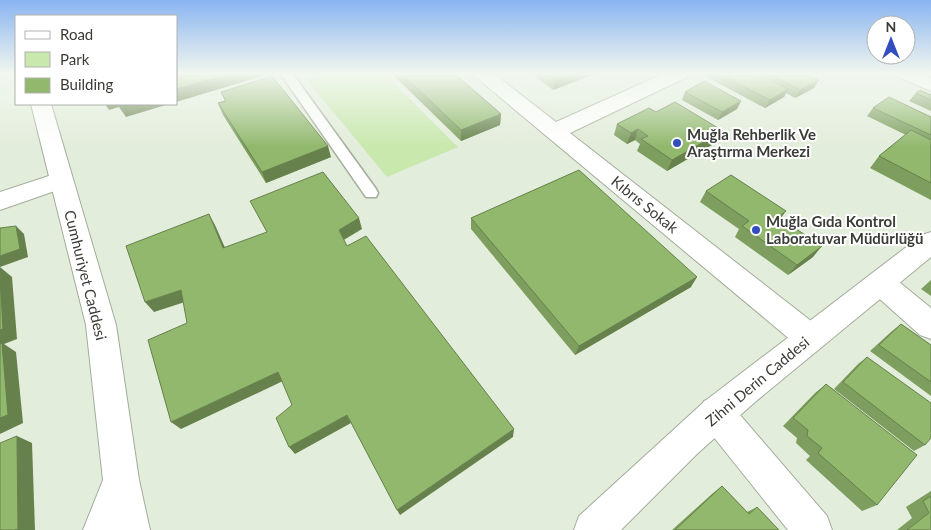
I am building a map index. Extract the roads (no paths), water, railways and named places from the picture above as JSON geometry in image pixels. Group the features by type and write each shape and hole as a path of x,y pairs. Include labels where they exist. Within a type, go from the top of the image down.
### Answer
{"main road":[{"name":"Kıbrıs Sokak","path":"513,98 809,337"},
{"path":"555,131 627,98"},
{"name":"Cumhuriyet Caddesi","path":"41,105 101,325 121,480 131,530"},
{"path":"0,202 61,180"},
{"name":"Zihni Derin Caddesi","path":"592,530 716,413 809,337 883,284 931,242"},
{"path":"883,284 931,326"},
{"path":"716,413 813,530"},
{"path":"102,530 121,480"}],"lane":[{"path":"304,98 371,193"}],"place":[{"name":"Muğla Rehberlik Ve Araştırma Merkezi","path":"677,143"},
{"name":"Muğla Gıda Kontrol Laboratuvar Müdürlüğü","path":"756,230"}]}
